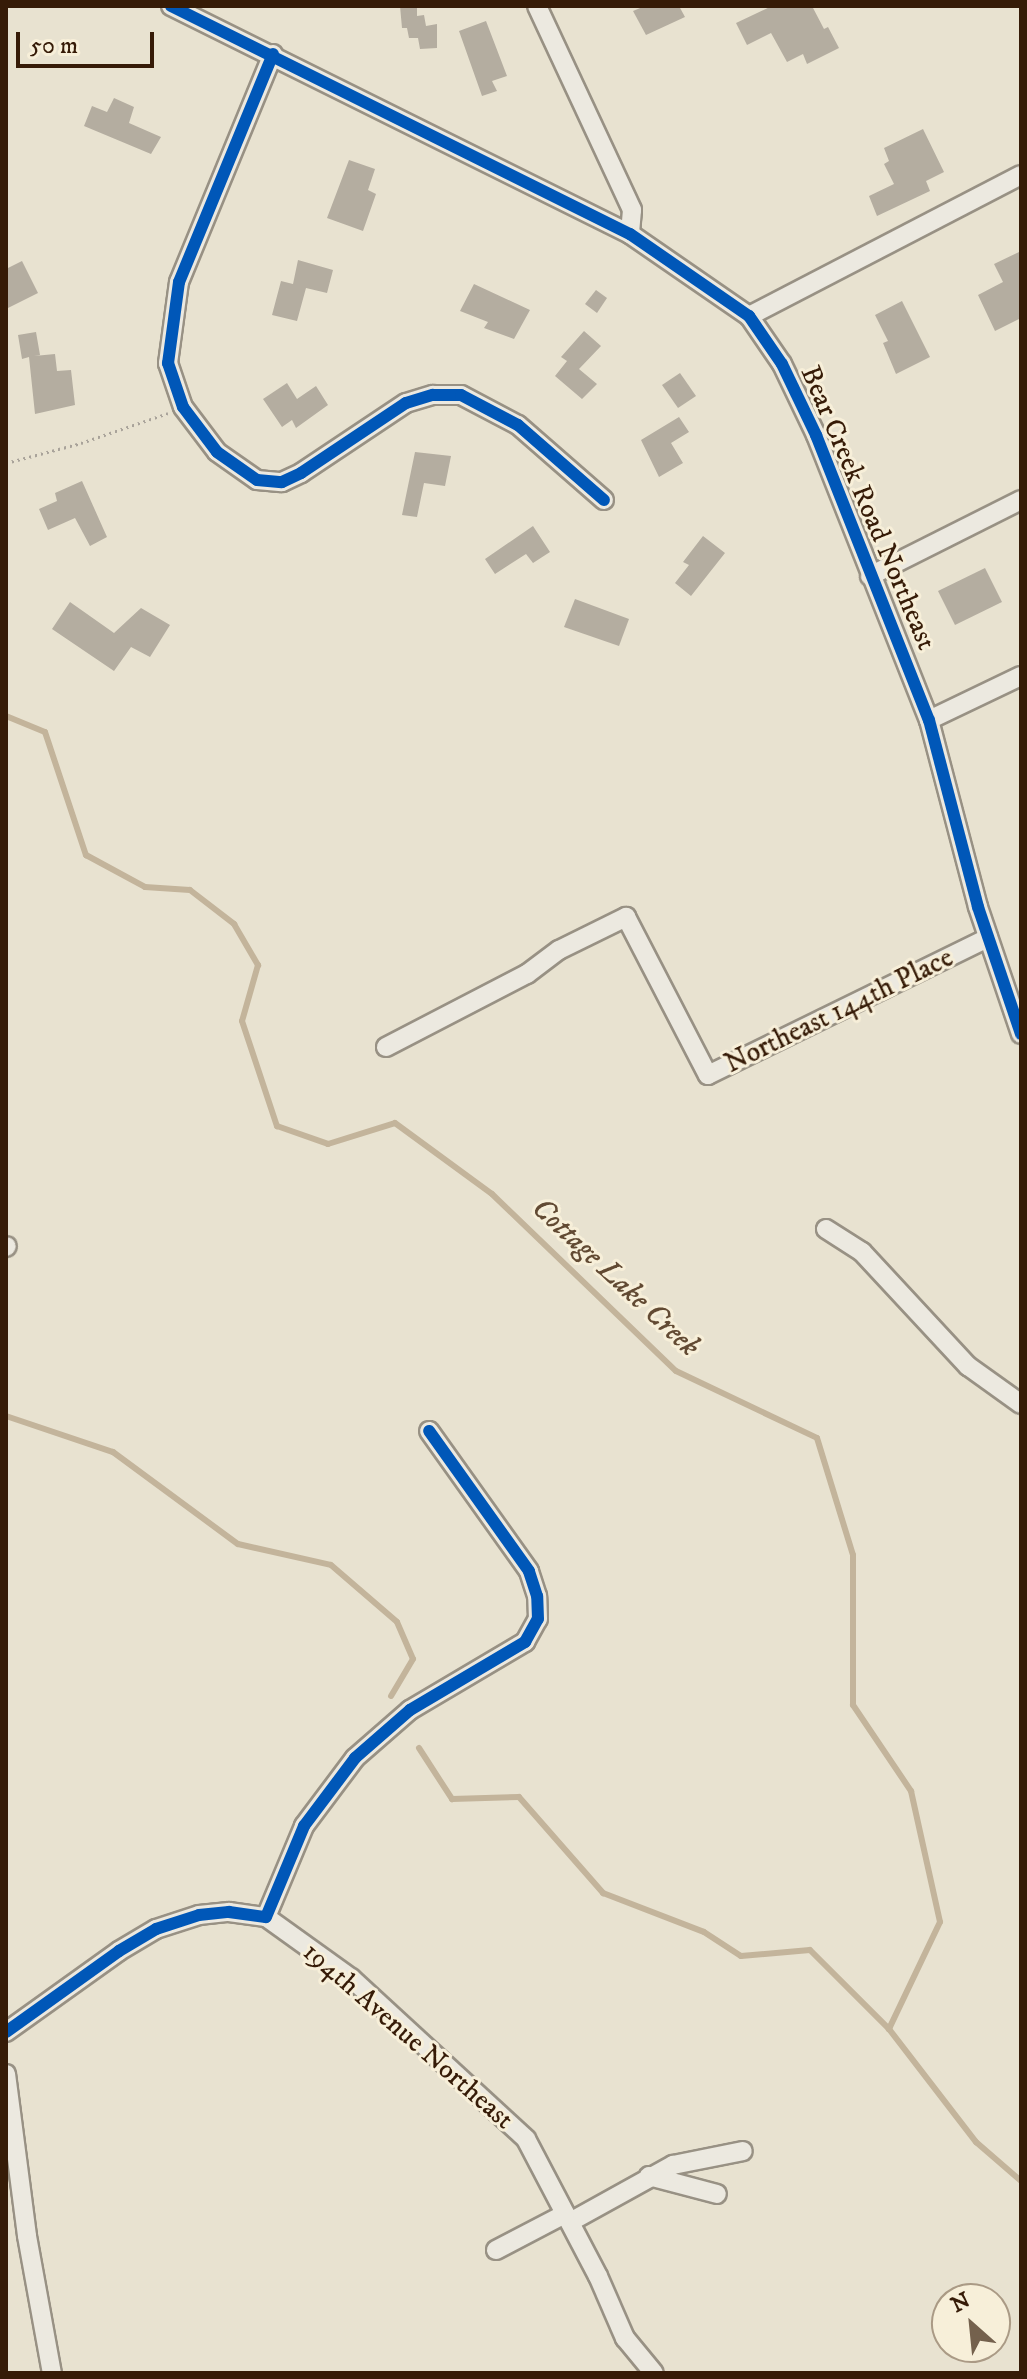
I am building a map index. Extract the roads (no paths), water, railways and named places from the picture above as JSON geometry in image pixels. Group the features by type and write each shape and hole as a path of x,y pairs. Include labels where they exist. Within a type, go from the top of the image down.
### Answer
{"street":[{"name":"Bear Creek Road Northeast","path":"171,6 630,234 749,316 782,364 816,435 929,720 955,828 1021,1034"},
{"path":"537,6 626,195 632,210 630,234"},
{"path":"273,54 179,282 168,363 183,407 217,452 257,480 282,482 301,473 406,403 433,395 461,395 518,425 604,500"},
{"path":"749,316 857,257 1021,175"},
{"path":"870,576 1021,500"},
{"path":"929,720 1021,676"},
{"name":"Northeast 144th Place","path":"386,1047 527,974 559,950 626,917 708,1075 988,938"},
{"path":"826,1229 862,1252 968,1366 1021,1404"},
{"path":"6,2032 119,1951 156,1929 199,1915 229,1912 266,1917 304,1826 355,1758 410,1710 525,1642 538,1619 537,1596 529,1571 429,1431"},
{"name":"194th Avenue Northeast","path":"266,1917 351,1978 526,2139 568,2218 625,2338 654,2373"},
{"path":"6,2074 27,2236 52,2373"},
{"path":"496,2250 673,2165 743,2151"},
{"path":"649,2176 717,2194"}],"waterway":[{"name":"Cottage Lake Creek","path":"6,716 45,732 86,855 145,887 190,890 234,924 258,965 242,1021 277,1126 328,1144 395,1123 492,1194 676,1371 817,1438 853,1555 853,1705 911,1791 940,1922 889,2029 976,2142 1021,2181"},
{"path":"6,1416 113,1452 238,1544 331,1565 397,1622 413,1659 391,1696"},
{"path":"419,1748 452,1799 519,1797 603,1893 704,1932 741,1956 810,1950 889,2029"}]}
